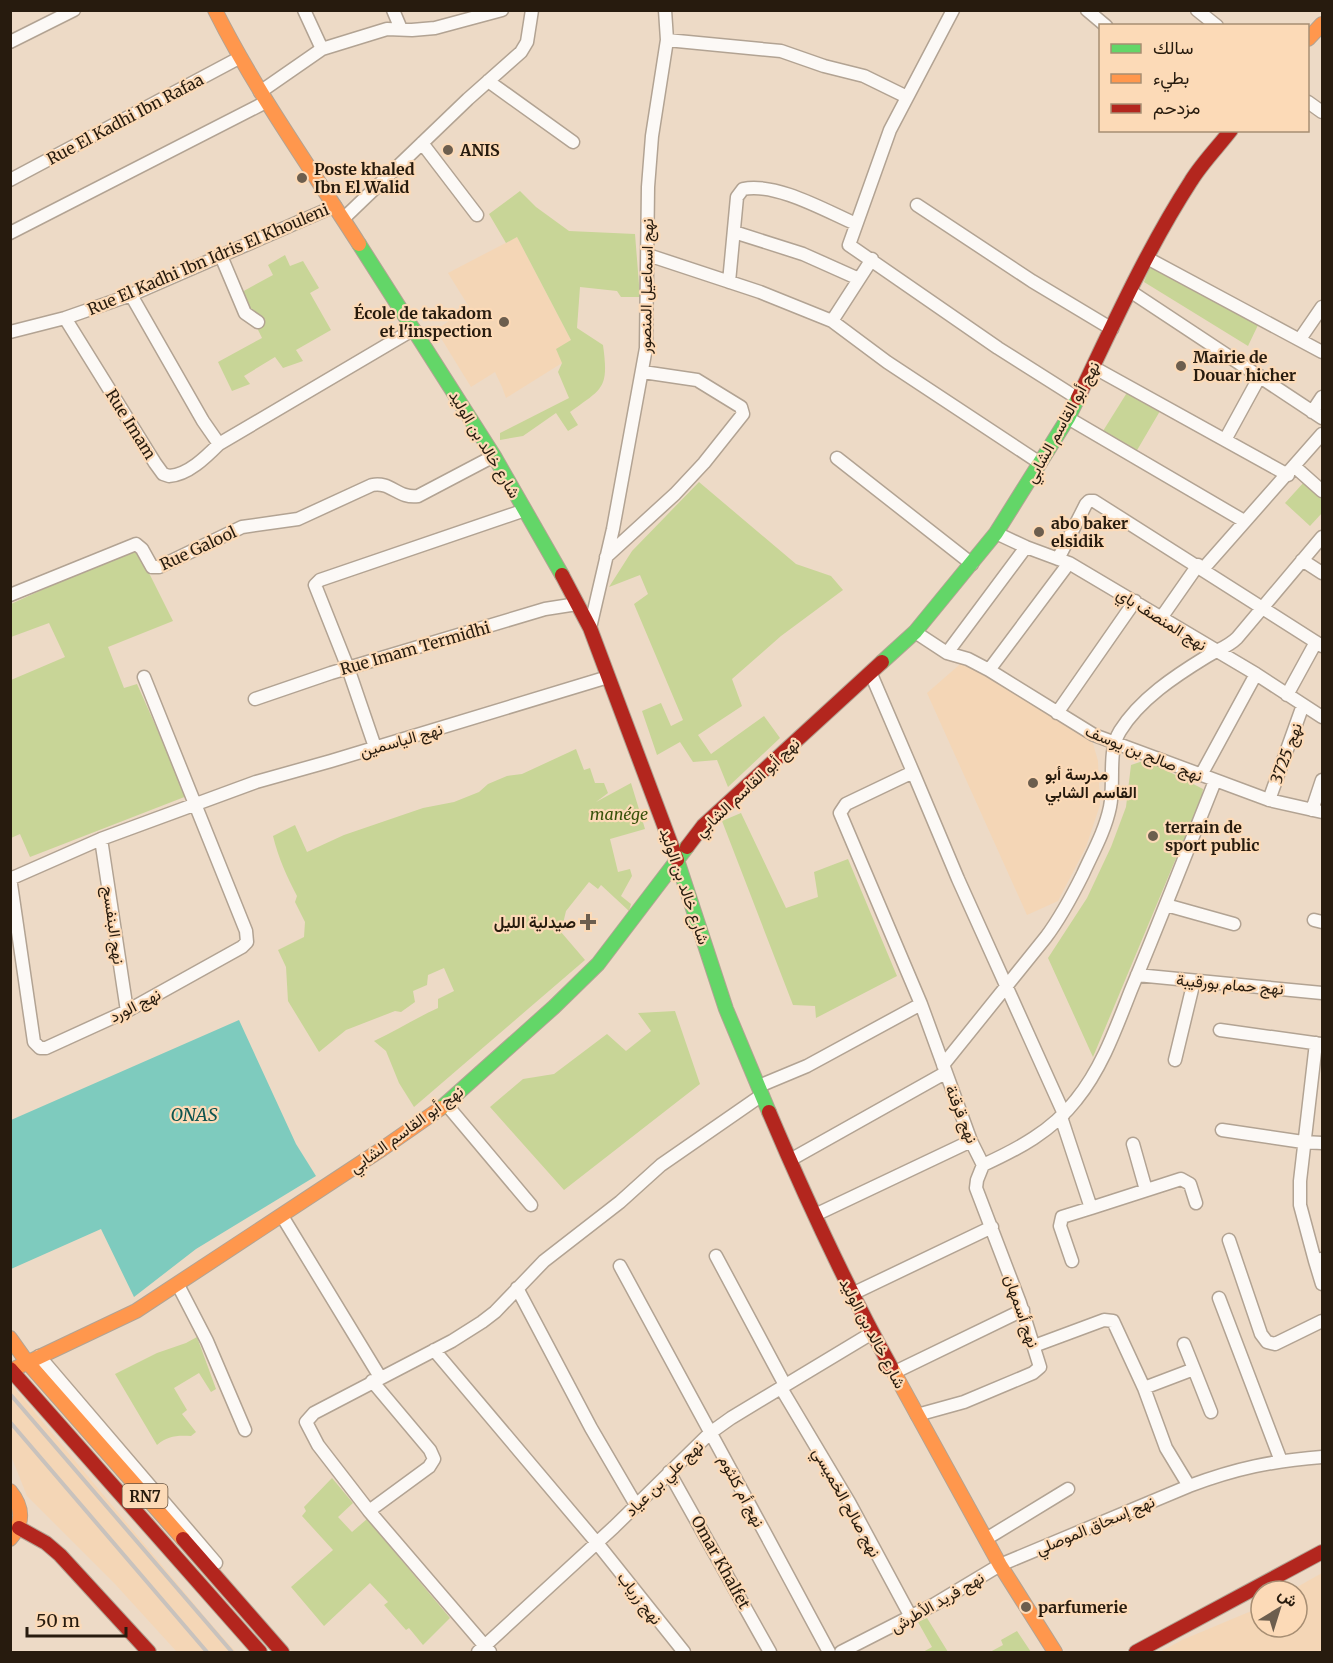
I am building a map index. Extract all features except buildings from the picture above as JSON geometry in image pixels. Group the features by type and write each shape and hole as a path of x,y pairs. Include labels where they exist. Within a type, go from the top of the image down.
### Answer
{"street":[{"path":"10,42 74,10"},
{"name":"شارع خالد بن الوليد","path":"215,10 239,58 263,97 494,456 590,628 677,859 726,1009 790,1160 872,1333 1000,1565 1055,1653"},
{"path":"304,10 322,50"},
{"path":"393,10 401,29"},
{"path":"10,233 263,97 322,50 387,29 435,28 502,10"},
{"path":"343,219 524,48 529,33 532,10"},
{"name":"نهج اسماعيل المنصور","path":"590,628 643,372 648,319 650,153 667,40 665,10"},
{"path":"953,10 890,130 849,245 998,348 1077,398"},
{"path":"1087,10 1104,24"},
{"path":"1197,10 1214,24"},
{"path":"1309,38 1323,24"},
{"path":"667,40 781,51 824,66 864,76 907,97"},
{"name":"Rue El Kadhi Ibn Rafaa","path":"10,180 239,58"},
{"path":"488,81 573,142"},
{"path":"1309,103 1323,112"},
{"name":"نهج أبو القاسم الشابي","path":"11,1370 136,1311 282,1216 446,1104 554,1007 597,964 634,920 697,833 717,812 915,632 996,533 1068,418 1147,258 1192,179 1229,132"},
{"path":"422,143 477,215"},
{"path":"729,282 737,197 740,192 747,189 779,193 856,224"},
{"path":"917,205 1041,286 1112,329"},
{"name":"Rue El Kadhi Ibn Idris El Khouleni","path":"12,328 65,318 131,295 335,206"},
{"path":"734,232 802,254 859,279"},
{"path":"648,255 784,301 832,321 887,362 1040,463"},
{"path":"221,256 245,313 258,322"},
{"path":"1147,258 1323,352"},
{"path":"832,321 872,260"},
{"path":"1130,291 1317,415 1323,397"},
{"path":"131,295 203,421 219,444"},
{"path":"1300,339 1323,307"},
{"name":"Rue Imam","path":"65,318 164,474 174,476 203,460 219,444 414,329"},
{"path":"1094,367 1225,440 1291,471 1323,491"},
{"path":"606,557 675,494 704,463 743,414 741,407 697,380 643,372"},
{"path":"1225,440 1260,376"},
{"path":"1068,418 1244,521"},
{"path":"1161,618 1200,567 1323,434"},
{"name":"Rue Galool","path":"10,595 136,544 142,549 152,567 159,567 242,527 298,519 372,485 386,485 405,496 418,496 494,456"},
{"path":"837,458 972,564"},
{"path":"989,670 1064,561 1086,504 1091,500 1319,644 1287,695"},
{"path":"375,747 348,668 315,590 315,585 317,582 387,556 525,510"},
{"name":"نهج المنصف باي","path":"996,533 1026,548 1064,561 1135,601 1323,717"},
{"path":"790,1160 944,1069 1061,916 1095,851 1105,828 1110,807 1114,744 1120,730 1150,697 1170,681 1215,651 1230,645 1323,537"},
{"path":"947,653 1026,548"},
{"path":"1302,560 1323,573"},
{"path":"1057,713 1135,601"},
{"name":"Rue Imam Termidhi","path":"255,699 348,668 546,609 577,604"},
{"name":"نهج صالح بن يوسف","path":"915,632 947,653 968,659 989,670 1094,735 1114,744 1269,800 1317,811"},
{"path":"871,674 1062,1115 1090,1208"},
{"path":"1201,775 1256,674"},
{"path":"144,677 195,803"},
{"name":"نهج الياسمين","path":"11,878 101,839 256,782 608,677"},
{"name":"نهج 3725","path":"1269,800 1303,705"},
{"name":"نهج قرقنة","path":"913,772 846,804 840,813 921,1004 971,1141 983,1165 1029,1141 1062,1115 1075,1102 1095,1074 1215,782"},
{"path":"1317,811 1323,780"},
{"name":"نهج الورد","path":"11,878 36,1046 46,1048 127,1011 242,947 247,942 246,931 217,864 195,803"},
{"name":"نهج البنفسج","path":"101,839 127,1011"},
{"path":"1166,905 1234,924"},
{"name":"نهج حمام بورقيبة","path":"1137,975 1323,993"},
{"path":"1175,1060 1194,981"},
{"path":"484,1650 369,1511 318,1445 306,1426 306,1422 314,1413 452,1341 489,1317 544,1261 597,1221 679,1151 760,1090 921,1004"},
{"path":"1220,1030 1319,1043 1303,1142 1300,1205 1319,1260 1323,1284"},
{"path":"446,1104 531,1205"},
{"path":"1222,1130 1323,1143"},
{"path":"815,1215 971,1141"},
{"path":"1133,1144 1146,1190"},
{"name":"نهج أسمهان","path":"917,1415 964,1402 1033,1373 1041,1364 1023,1310 976,1188 983,1165"},
{"path":"1072,1261 1060,1226 1062,1217 1184,1179 1190,1184 1196,1203"},
{"path":"282,1216 376,1379 430,1450 434,1459 429,1467 369,1511"},
{"path":"852,1294 992,1227"},
{"path":"1229,1240 1261,1334 1266,1342 1275,1344 1323,1321"},
{"name":"نهج صالح الخميسي","path":"716,1256 783,1387 911,1617"},
{"name":"نهج أم كلثوم","path":"620,1266 829,1653"},
{"path":"178,1285 207,1341 245,1430"},
{"path":"517,1288 591,1428 636,1505"},
{"path":"1219,1298 1281,1461"},
{"path":"895,1372 1023,1310"},
{"path":"1034,1346 1110,1319 1114,1323 1144,1388 1166,1448 1189,1486"},
{"name":"نهج علي بن عياد","path":"484,1650 710,1433 872,1333"},
{"name":"RN7","path":"10,1338 33,1359 282,1653"},
{"path":"1184,1344 1211,1412"},
{"name":"نهج زرياب","path":"434,1350 597,1543 684,1653"},
{"path":"33,1359 293,1653"},
{"path":"1144,1388 1194,1368"},
{"name":"RN7","path":"11,1370 260,1653"},
{"name":"نهج إسحاق الموصلي","path":"1000,1565 1228,1472 1281,1461 1323,1457"},
{"name":"Omar Khalfet","path":"669,1472 770,1653"},
{"path":"986,1539 1068,1489"},
{"path":"10,1491 20,1506 21,1513 15,1534 46,1543 60,1555 149,1653"},
{"path":"1136,1653 1323,1552"},
{"name":"نهج فريد الأطرش","path":"841,1653 911,1617 1000,1565"}],"shaded area":[{"name":"École de takadom et l'inspection","path":"517,237 571,340 562,363 506,398 495,372 471,387 436,330 469,307 448,273"},
{"name":"مدرسة أبو القاسم الشابي","path":"966,659 1089,729 1098,761 1100,805 1086,847 1058,901 1027,915 927,693"},
{"path":"11,1384 236,1652 177,1652 115,1584 27,1496 11,1456"},
{"path":"1322,1573 1322,1652 1160,1652 1182,1640 1249,1612 1249,1639 1309,1639 1309,1580"}],"green space":[{"path":"520,191 536,207 569,231 635,234 640,297 621,297 617,291 580,287 577,328 603,345 605,371 601,386 590,398 570,412 578,425 568,431 556,413 523,436 500,440 500,433 569,398 558,372 562,363 556,349 571,340 517,237 506,243 489,214"},
{"path":"285,255 290,266 303,261 319,288 310,293 331,330 296,350 303,361 283,368 275,357 244,376 250,384 232,391 218,362 262,338 240,293 273,275 268,265"},
{"path":"1150,266 1259,323 1248,346 1144,282"},
{"path":"1128,391 1160,411 1136,452 1103,431"},
{"path":"1305,481 1322,496 1322,513 1310,526 1285,503"},
{"path":"699,482 796,564 831,576 843,590 781,636 732,679 742,706 698,735 711,754 764,716 780,738 728,787 717,760 693,762 680,742 657,755 642,711 661,703 671,726 683,720 634,604 648,594 640,575 609,587 632,551"},
{"path":"136,547 173,621 108,647 124,688 137,684 187,796 30,857 20,834 11,838 11,680 65,657 49,623 11,637 11,604"},
{"name":"manége","path":"576,749 584,770 590,768 595,783 604,783 608,793 596,802 631,783 645,829 610,839 618,872 630,869 632,876 621,896 631,904 629,911 601,885 598,889 589,882 566,911 561,932 585,960 414,1107 399,1083 386,1051 374,1041 438,1008 438,999 454,991 444,968 428,975 427,985 413,991 415,1002 401,1012 395,1011 346,1030 319,1052 288,1001 286,967 278,950 304,937 305,922 295,902 297,896 277,852 273,836 295,825 307,852 344,835 423,808 454,802 479,792 488,784 507,776 522,774"},
{"name":"terrain de sport public","path":"1146,760 1203,789 1202,796 1093,1057 1048,958 1087,898 1111,847 1126,807 1131,765"},
{"path":"741,813 786,908 818,897 814,872 848,859 897,976 816,1018 815,1006 793,1005 722,821"},
{"path":"675,1011 700,1084 564,1190 490,1107 523,1079 554,1074 607,1034 626,1051 651,1031 638,1013"},
{"path":"197,1337 216,1389 211,1392 199,1373 174,1388 187,1410 182,1414 196,1432 191,1436 168,1438 157,1445 115,1374 157,1353"},
{"path":"332,1478 353,1503 338,1517 352,1532 367,1519 450,1618 423,1645 409,1628 406,1630 384,1605 388,1602 370,1583 324,1626 291,1587 333,1550 302,1516 306,1511 304,1507"},
{"path":"927,1618 948,1652 923,1652 932,1647 918,1622"},
{"path":"1017,1631 1031,1652 990,1652 1003,1645 1001,1640"}],"water":[{"name":"ONAS","path":"239,1020 296,1144 316,1176 196,1249 134,1297 101,1229 11,1269 11,1120"}],"railway":[{"path":"10,1394 232,1652"},
{"path":"10,1422 207,1652"}],"traffic: fast":[{"path":"359,244 494,456 562,575"},
{"path":"882,662 915,632 996,533 1068,418 1078,398"},
{"path":"441,1108 554,1007 598,964 687,847"},
{"path":"677,860 726,1009 769,1112"}],"traffic: slow":[{"path":"215,10 266,100 359,244"},
{"path":"1309,38 1322,24"},
{"path":"16,1368 136,1311 441,1108"},
{"path":"10,1338 27,1362 183,1539"},
{"path":"891,1367 1000,1565 1055,1652"},
{"path":"10,1491 17,1503 20,1515 18,1527 10,1539"}],"traffic: jam":[{"path":"1078,398 1160,233 1195,174 1229,132"},
{"path":"562,575 590,628 677,860"},
{"path":"687,847 703,826 882,662"},
{"path":"769,1112 827,1241 891,1367"},
{"path":"10,1369 260,1652"},
{"path":"19,1528 46,1543 60,1555 149,1652"},
{"path":"183,1539 282,1652"},
{"path":"1136,1652 1322,1552"}],"place":[{"name":"ANIS","path":"448,150"},
{"name":"Poste khaled Ibn El Walid","path":"302,178"},
{"name":"École de takadom et l'inspection","path":"504,322"},
{"name":"Mairie de Douar hicher","path":"1181,366"},
{"name":"abo baker elsidik","path":"1039,532"},
{"name":"مدرسة أبو القاسم الشابي","path":"1033,783"},
{"name":"terrain de sport public","path":"1153,836"},
{"name":"صيدلية الليل","path":"588,922"},
{"name":"parfumerie","path":"1026,1607"}]}
